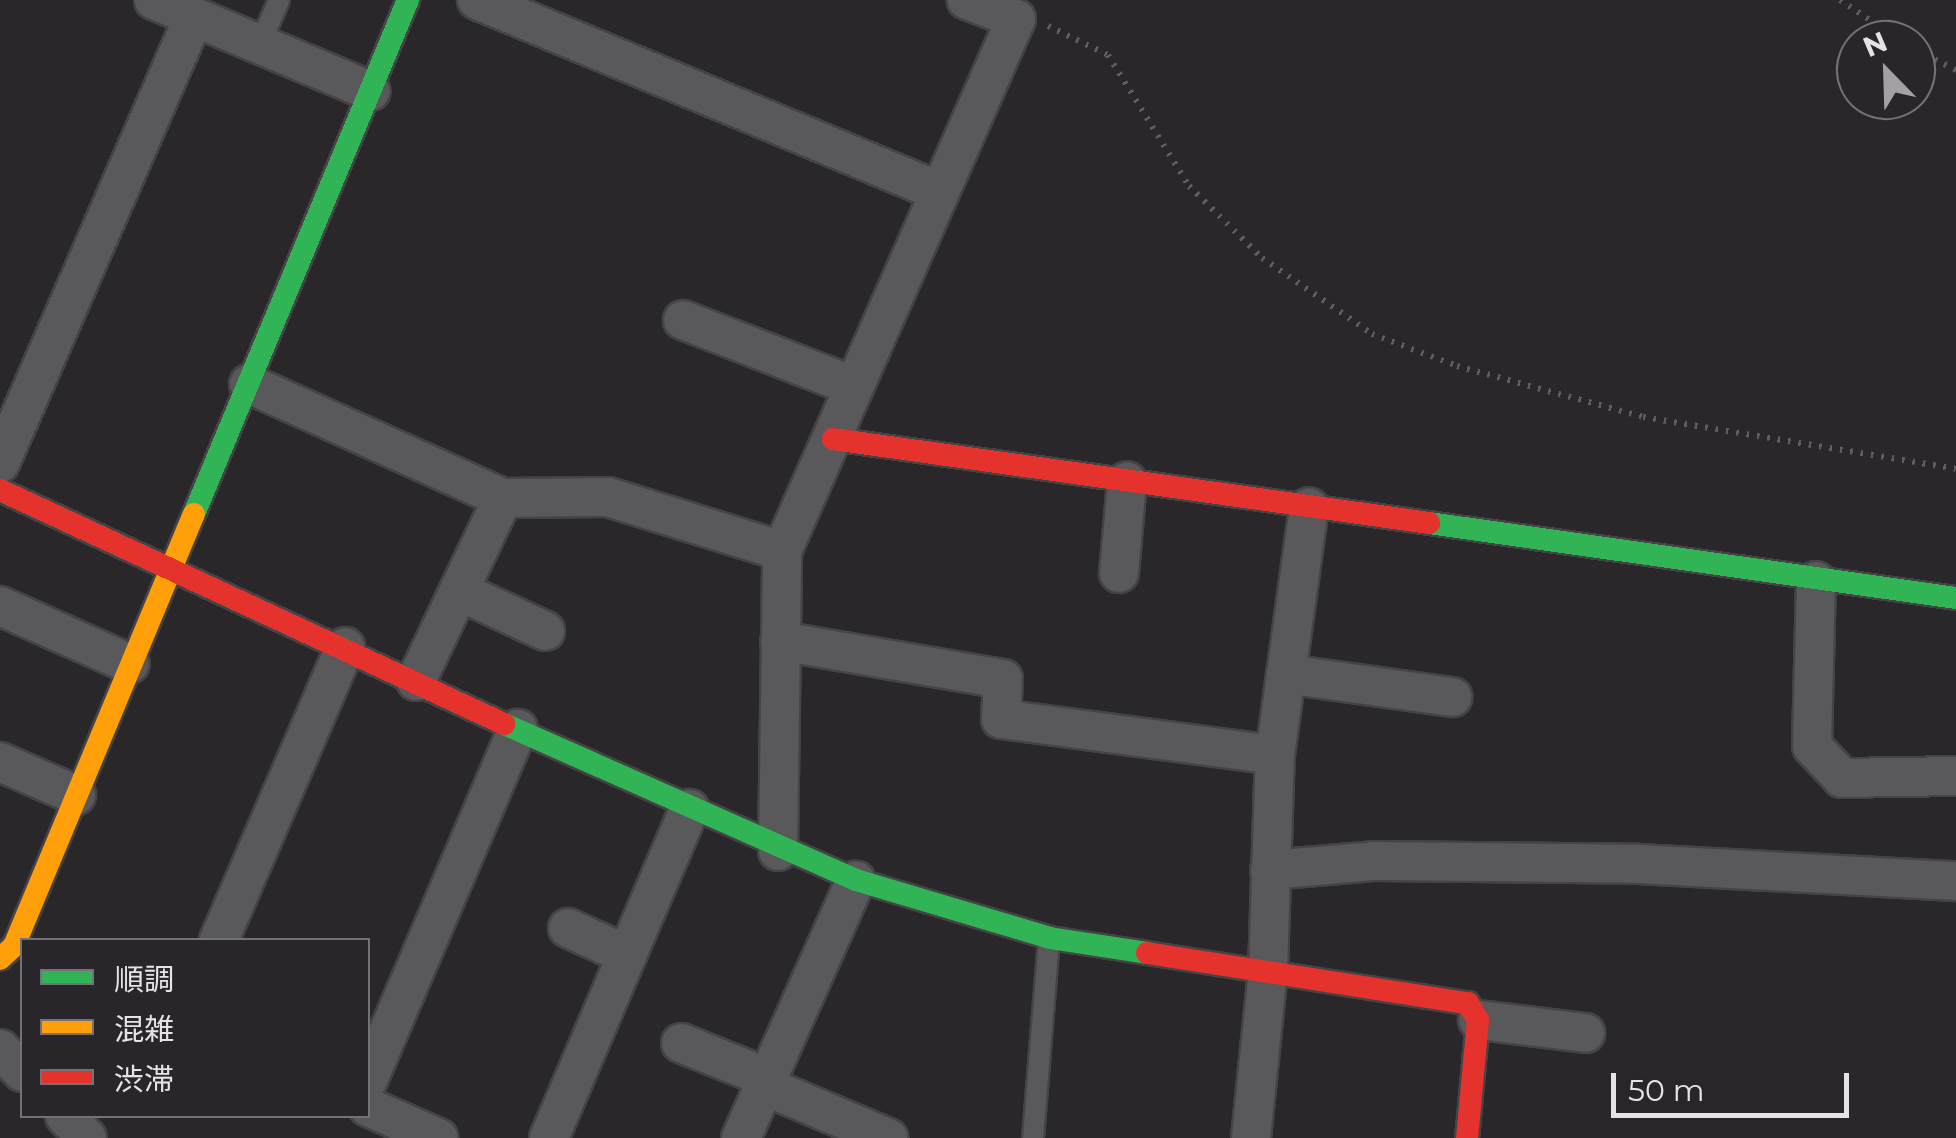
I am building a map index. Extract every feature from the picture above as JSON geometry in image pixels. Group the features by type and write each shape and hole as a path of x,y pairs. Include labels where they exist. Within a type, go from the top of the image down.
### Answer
{"street":[{"path":"154,0 371,91"},
{"path":"9,949 408,0"},
{"path":"477,0 936,190"},
{"path":"778,851 782,551 936,190 1016,19 967,0"},
{"path":"0,464 194,17"},
{"path":"683,320 853,386"},
{"path":"249,384 503,498 608,498 782,551"},
{"path":"833,439 1956,598"},
{"path":"1118,573 1127,481"},
{"path":"0,490 171,565 778,851 856,880 1050,938 1468,1002 1478,1020 1466,1138"},
{"path":"416,680 503,498"},
{"path":"1251,1138 1268,972 1274,756 1310,507"},
{"path":"1816,580 1812,746 1842,778 1956,776"},
{"path":"459,591 545,631"},
{"path":"0,606 130,664"},
{"path":"780,641 1003,679 1002,719 1274,756"},
{"path":"221,938 344,647"},
{"path":"1286,674 1452,698"},
{"path":"370,1075 518,729"},
{"path":"0,762 76,796"},
{"path":"549,1138 689,810"},
{"path":"1270,870 1374,861 1640,864 1956,881"},
{"path":"742,1138 856,880"},
{"path":"568,928 627,955"},
{"path":"1478,1020 1585,1034"},
{"path":"682,1044 888,1138"},
{"path":"0,1049 20,1070"},
{"path":"370,1108 438,1138"},
{"path":"67,1118 87,1138"}],"lane":[{"path":"260,44 280,0"},
{"path":"1033,1138 1050,938"}],"path":[{"path":"1840,0 1870,20"},
{"path":"1016,19 1061,30 1108,55 1189,186 1262,258 1372,334 1457,366 1643,416 1956,469"}],"traffic: fast":[{"path":"194,514 408,0"},
{"path":"1429,523 1956,598"},
{"path":"504,724 856,880 1050,938 1147,953"}],"traffic: slow":[{"path":"0,959 14,946 194,514"}],"traffic: jam":[{"path":"833,439 1429,523"},
{"path":"0,490 504,724"},
{"path":"1147,953 1468,1003 1478,1020 1467,1138"}]}
